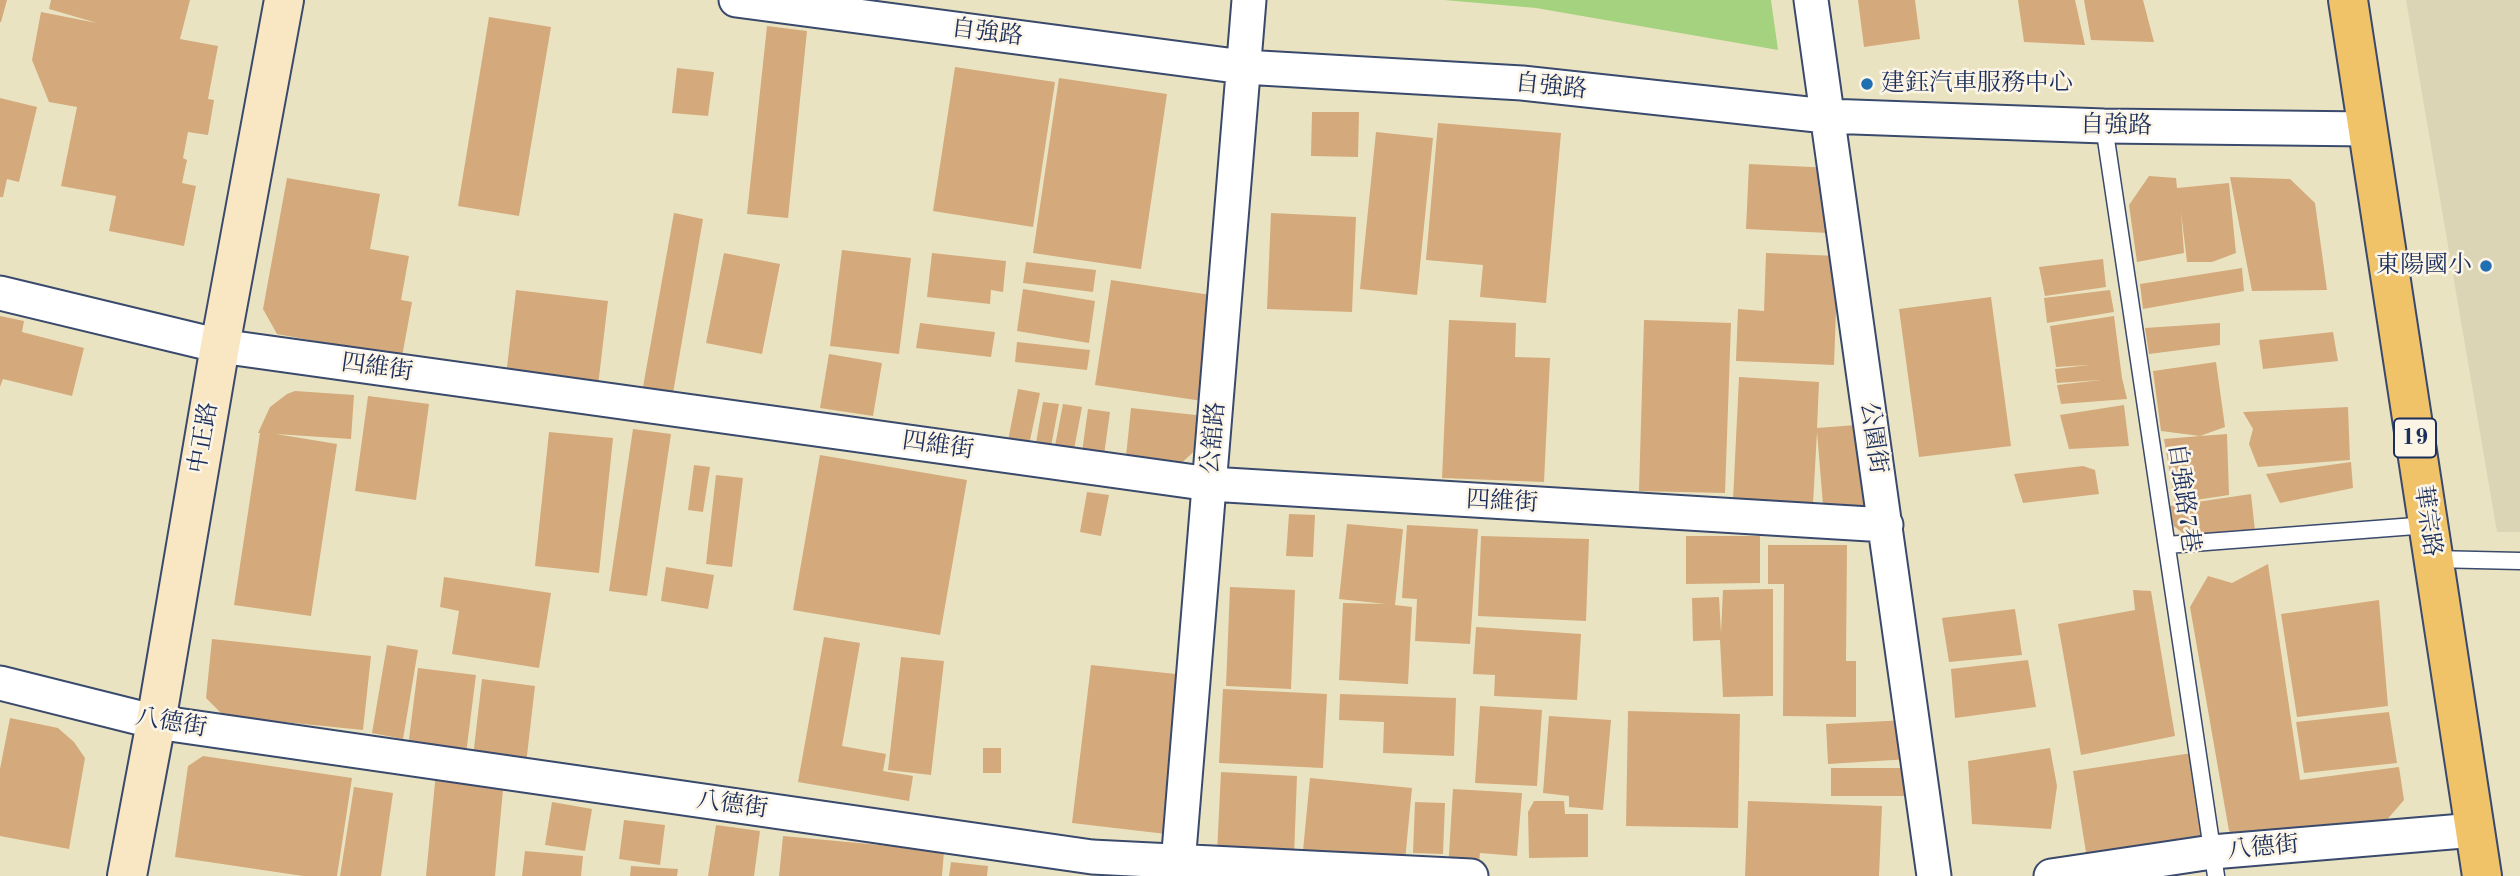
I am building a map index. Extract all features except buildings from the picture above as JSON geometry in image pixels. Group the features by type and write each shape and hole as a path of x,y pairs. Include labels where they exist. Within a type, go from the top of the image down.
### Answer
{"main road":[{"name":"中正路","path":"127,876 284,0"},
{"name":"華宗路","path":"2348,0 2482,876"}],"street":[{"name":"自強路","path":"736,0 1243,67 1522,83 1826,116 2104,126 2369,129"},
{"name":"公舘路","path":"1178,869 1249,0"},
{"name":"公園街","path":"1811,0 1934,876"},
{"name":"四維街","path":"0,293 220,346 1210,484 1886,525"},
{"name":"八德街","path":"0,683 156,722 1178,869 1471,876"},
{"name":"八德街","path":"2051,876 2214,864 2475,830"}],"lane":[{"name":"自強路7巷","path":"2104,126 2214,864"},
{"path":"2167,545 2430,542 2520,561"}],"shaded area":[{"name":"東陽國小","path":"2406,0 2520,0 2520,532 2497,532"}],"green space":[{"path":"1444,0 1771,0 1778,50 1536,8"}],"place":[{"name":"建鈺汽車服務中心","path":"1867,84"},
{"name":"東陽國小","path":"2486,266"}]}
